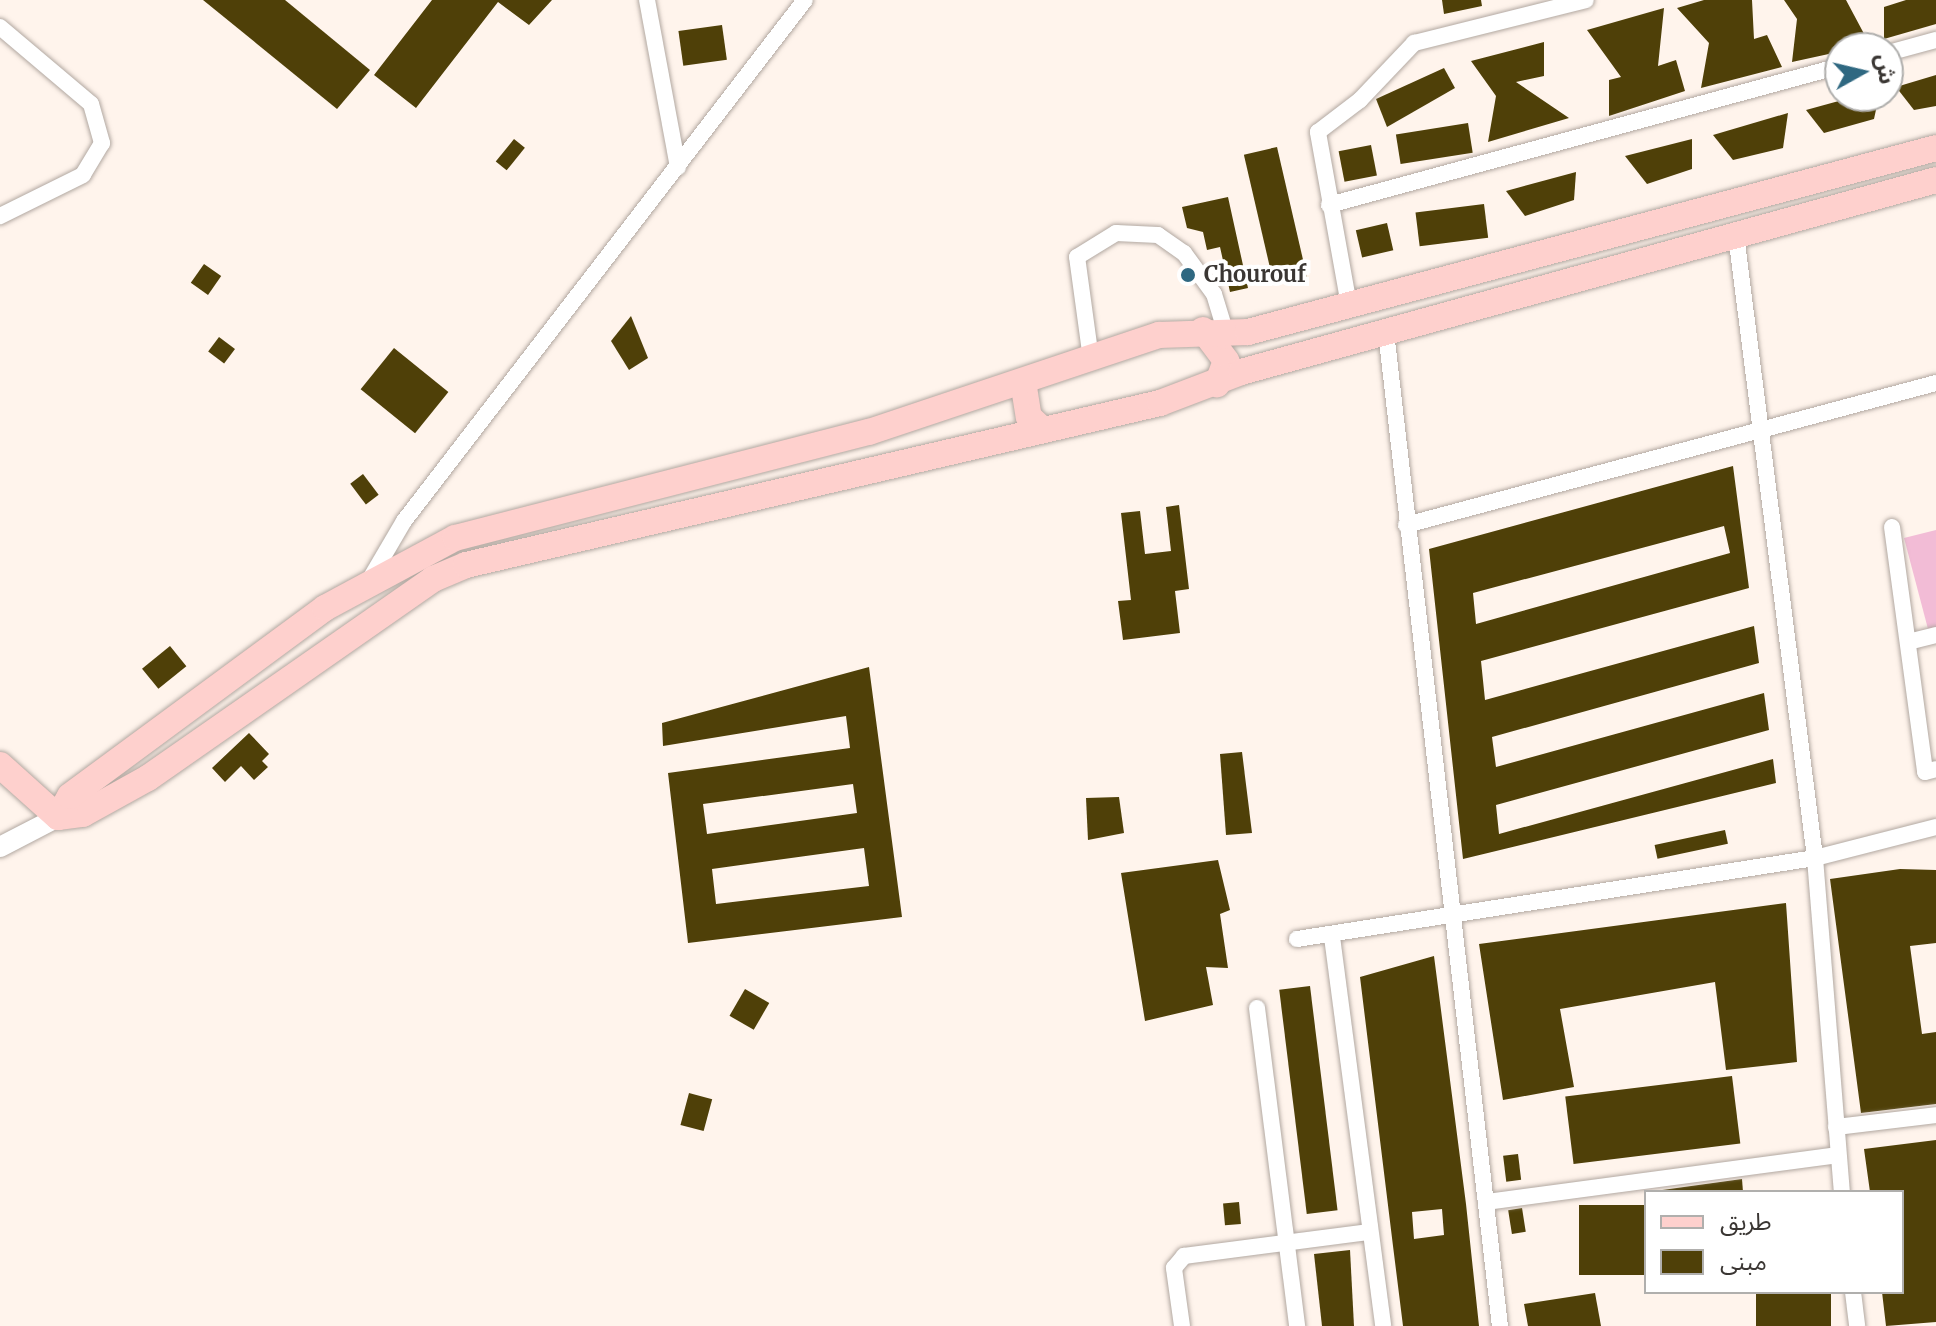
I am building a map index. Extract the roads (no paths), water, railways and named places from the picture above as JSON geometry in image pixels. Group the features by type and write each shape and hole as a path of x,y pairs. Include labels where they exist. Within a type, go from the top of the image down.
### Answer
{"main road":[{"path":"58,817 70,796 370,579 517,517 869,432 1159,335 1214,330 1248,332 1936,148"},
{"path":"0,765 58,817 83,814 148,778 433,579 466,565 1217,384 1386,332 1936,180"},
{"path":"1214,330 1226,361 1217,384"},
{"path":"1023,381 1029,417 1041,428"}],"street":[{"path":"647,0 678,167"},
{"path":"370,579 411,512 805,0"},
{"path":"1349,305 1318,132 1360,100 1403,50 1586,0"},
{"path":"0,27 91,104 102,143 83,175 0,216"},
{"path":"1904,49 1936,40"},
{"path":"1329,205 1824,70"},
{"path":"1091,359 1077,257 1116,233 1158,235 1184,253 1214,294 1214,330"},
{"path":"1736,235 1757,431 1815,858 1842,1190"},
{"path":"1386,332 1500,1326"},
{"path":"1406,525 1936,383"},
{"path":"1892,527 1925,772 1936,769"},
{"path":"1908,642 1936,635"},
{"path":"0,847 58,817"},
{"path":"1297,939 1332,937 1815,858 1936,827"},
{"path":"1332,937 1383,1326"},
{"path":"1257,1008 1297,1326"},
{"path":"1836,1127 1936,1115"},
{"path":"1486,1202 1838,1155"},
{"path":"1182,1326 1179,1260 1369,1232"},
{"path":"1853,1294 1857,1326"}],"place":[{"name":"Chourouf","path":"1188,275"}]}
